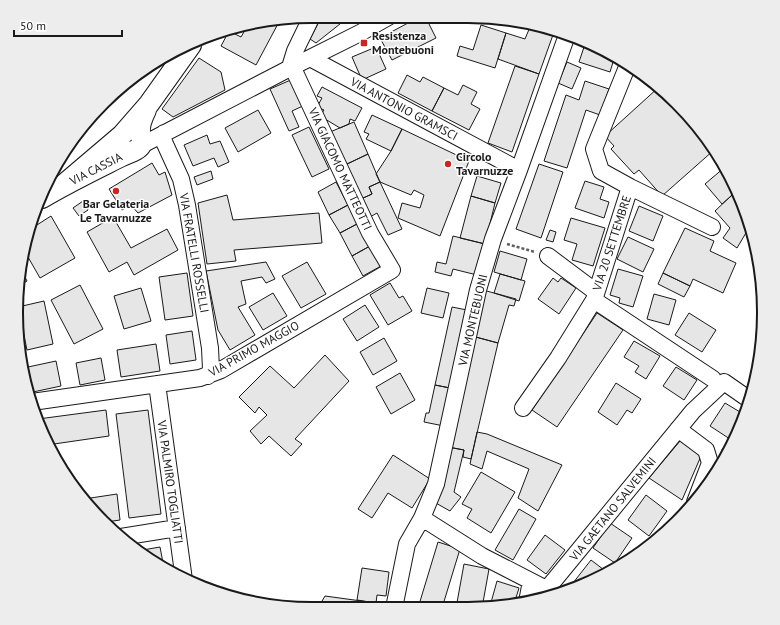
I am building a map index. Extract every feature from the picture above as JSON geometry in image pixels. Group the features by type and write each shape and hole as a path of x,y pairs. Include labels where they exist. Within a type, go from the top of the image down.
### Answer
{"main road":[{"path":"131,139 149,104 186,52"},
{"name":"VIA CASSIA","path":"49,194 131,139"}],"street":[{"path":"292,66 292,57 308,23"},
{"path":"131,139 170,130 292,66 360,34 378,23"},
{"name":"VIA MONTEBUONI","path":"395,602 407,544 422,518 436,484 478,290 493,239 520,170 565,40"},
{"name":"VIA ANTONIO GRAMSCI","path":"310,58 520,170"},
{"name":"VIA GIACOMO MATTEOTTI","path":"292,66 370,233 392,270"},
{"name":"VIA 20 SETTEMBRE","path":"523,408 558,358 595,296 630,187 600,171 594,149 626,70"},
{"name":"VIA FRATELLI ROSSELLI","path":"170,130 165,144 181,179 187,205 210,348 211,365 208,376"},
{"path":"630,187 712,227"},
{"path":"548,256 595,296"},
{"name":"VIA PRIMO MAGGIO","path":"37,401 208,376 221,370 392,270"},
{"name":"VIA 20 SETTEMBRE","path":"595,296 714,379"},
{"name":"VIA GAETANO SALVEMINI","path":"555,589 693,411 724,382 745,396"},
{"name":"VIA PALMIRO TOGLIATTI","path":"157,384 183,571"},
{"path":"678,429 706,450 710,462 703,480"},
{"path":"422,518 482,556 549,590"},
{"path":"129,536 177,528"},
{"path":"528,595 531,581"}],"path":[{"path":"493,239 548,256"}],"building":[{"path":"318,23 341,23 316,43 310,39"},
{"path":"408,23 428,23 436,38 392,60 380,38"},
{"path":"277,25 256,65 221,46 226,36 235,34 241,37 244,32"},
{"path":"481,25 506,33 495,68 457,56 460,46 473,50"},
{"path":"529,30 553,36 539,74 498,59 506,33 525,39"},
{"path":"376,47 386,69 362,80 352,57"},
{"path":"584,48 613,63 610,72 579,62"},
{"path":"199,58 221,72 225,90 173,117 162,109"},
{"path":"567,62 581,68 572,89 558,83"},
{"path":"515,66 539,74 512,152 488,143"},
{"path":"407,75 420,82 423,77 444,88 432,111 398,93"},
{"path":"293,79 305,105 292,111 299,127 289,131 270,89"},
{"path":"585,81 609,89 600,115 586,110 567,168 544,161 566,95 579,100"},
{"path":"463,85 477,92 471,104 480,109 469,130 432,111 444,88 458,95"},
{"path":"322,87 362,108 355,121 350,119 349,124 340,128 320,116 324,110 317,107 322,98 317,96"},
{"path":"654,92 685,122 709,154 662,196 639,170 634,174 611,149 614,146 605,136"},
{"path":"258,110 271,133 238,152 225,128"},
{"path":"372,115 402,129 391,151 366,139 369,134 364,132"},
{"path":"354,122 368,154 345,165 330,132"},
{"path":"309,127 329,169 312,177 292,135"},
{"path":"402,129 469,161 440,236 398,218 402,203 420,208 424,195 414,190 411,195 380,182 376,174 391,151"},
{"path":"207,135 210,144 220,141 229,162 218,167 214,158 193,166 184,145"},
{"path":"368,154 380,182 369,187 372,194 361,199 345,165"},
{"path":"152,163 159,175 165,172 172,195 138,213 131,205 122,210 109,189"},
{"path":"539,164 563,172 541,238 516,229"},
{"path":"211,171 213,179 197,185 194,177"},
{"path":"720,171 732,195 722,204 705,184"},
{"path":"477,176 501,183 495,203 471,196"},
{"path":"585,181 604,187 600,199 609,202 604,218 575,208"},
{"path":"336,182 348,205 329,215 318,192"},
{"path":"380,182 402,229 388,235 377,213 370,217 361,199 372,194 369,187"},
{"path":"227,195 233,220 319,213 322,243 234,250 236,261 207,264 198,203"},
{"path":"732,195 742,219 746,233 737,248 723,238 730,228 715,211"},
{"path":"471,196 495,203 485,244 460,238"},
{"path":"83,201 88,210 79,216 73,208"},
{"path":"348,205 357,224 340,233 329,215"},
{"path":"639,206 663,216 653,241 629,231"},
{"path":"51,216 75,258 40,278 29,258 36,225"},
{"path":"113,217 131,248 167,229 178,250 134,275 127,262 109,272 87,232"},
{"path":"571,218 605,228 593,266 572,260 577,244 564,240"},
{"path":"357,224 370,246 352,256 340,233"},
{"path":"685,228 714,241 710,251 736,263 723,293 693,279 690,286 663,273"},
{"path":"550,230 556,232 553,242 546,240"},
{"path":"453,236 485,244 477,275 453,269 451,276 435,272 437,262 446,264"},
{"path":"628,237 654,249 643,272 617,259"},
{"path":"370,246 381,266 363,276 352,256"},
{"path":"500,251 527,259 521,280 494,272"},
{"path":"266,262 275,279 266,283 262,277 241,281 246,304 238,307 255,335 230,350 218,330 206,271"},
{"path":"307,262 326,294 301,308 282,276"},
{"path":"618,269 643,276 633,307 619,303 620,298 610,295"},
{"path":"187,273 193,316 165,320 159,277"},
{"path":"663,273 690,286 684,297 658,284"},
{"path":"500,274 525,281 519,301 494,293"},
{"path":"553,278 558,282 561,278 576,288 559,314 538,299"},
{"path":"390,283 399,298 403,296 412,311 388,325 370,295"},
{"path":"80,285 103,329 74,344 51,300"},
{"path":"141,288 151,321 124,329 114,296"},
{"path":"427,288 449,293 443,318 421,313"},
{"path":"483,290 516,299 514,306 509,305 498,343 472,336"},
{"path":"273,293 287,316 263,330 249,307"},
{"path":"654,294 676,300 669,325 647,319"},
{"path":"44,301 53,344 27,350 24,337 23,306"},
{"path":"365,305 379,327 357,341 343,319"},
{"path":"452,307 467,310 450,388 435,385"},
{"path":"597,313 623,330 557,427 532,410"},
{"path":"689,313 716,330 702,352 675,335"},
{"path":"192,331 196,360 170,364 166,335"},
{"path":"472,336 498,343 471,459 463,457 464,450 448,447"},
{"path":"384,338 397,361 373,375 360,352"},
{"path":"634,341 660,356 646,379 635,372 639,366 624,357"},
{"path":"156,344 160,371 121,377 117,350"},
{"path":"325,355 349,381 295,439 302,444 291,456 269,436 261,444 250,431 267,415 259,407 255,413 239,397 270,366 294,388"},
{"path":"101,358 105,380 80,385 76,363"},
{"path":"56,361 61,386 34,392 29,367"},
{"path":"676,367 697,380 684,400 663,386"},
{"path":"400,373 415,400 391,414 376,387"},
{"path":"616,383 641,399 632,413 627,410 617,425 598,412"},
{"path":"435,385 450,388 444,426 424,422 426,413 429,413"},
{"path":"725,403 740,412 728,438 710,426"},
{"path":"106,410 109,436 55,444 43,418"},
{"path":"148,410 161,514 129,518 116,414"},
{"path":"477,432 487,434 562,465 538,511 518,498 529,469 487,451 482,469 470,464"},
{"path":"680,441 701,456 682,500 649,478"},
{"path":"448,447 464,450 454,492 461,497 450,511 434,502"},
{"path":"393,455 430,479 412,508 388,493 372,518 358,509"},
{"path":"481,472 515,492 491,533 467,518 472,509 462,504"},
{"path":"117,494 120,520 112,521 91,498"},
{"path":"646,495 667,511 649,536 628,520"},
{"path":"519,509 536,519 513,560 495,550"},
{"path":"610,523 632,538 617,560 614,562 593,548"},
{"path":"545,535 565,550 546,574 527,560"},
{"path":"438,542 460,549 444,602 420,602"},
{"path":"160,547 162,559 152,553 147,549"},
{"path":"591,560 602,569 596,572 574,582"},
{"path":"464,564 489,569 483,601 457,602"},
{"path":"362,568 389,572 386,596 377,595 376,602 357,600"},
{"path":"497,581 519,588 516,598 491,601"},
{"path":"325,596 369,602 322,602"}],"place":[{"name":"Resistenza Montebuoni","path":"364,43"},
{"name":"Circolo Tavarnuzze","path":"448,164"},
{"name":"Bar Gelateria Le Tavarnuzze","path":"116,191"}]}
